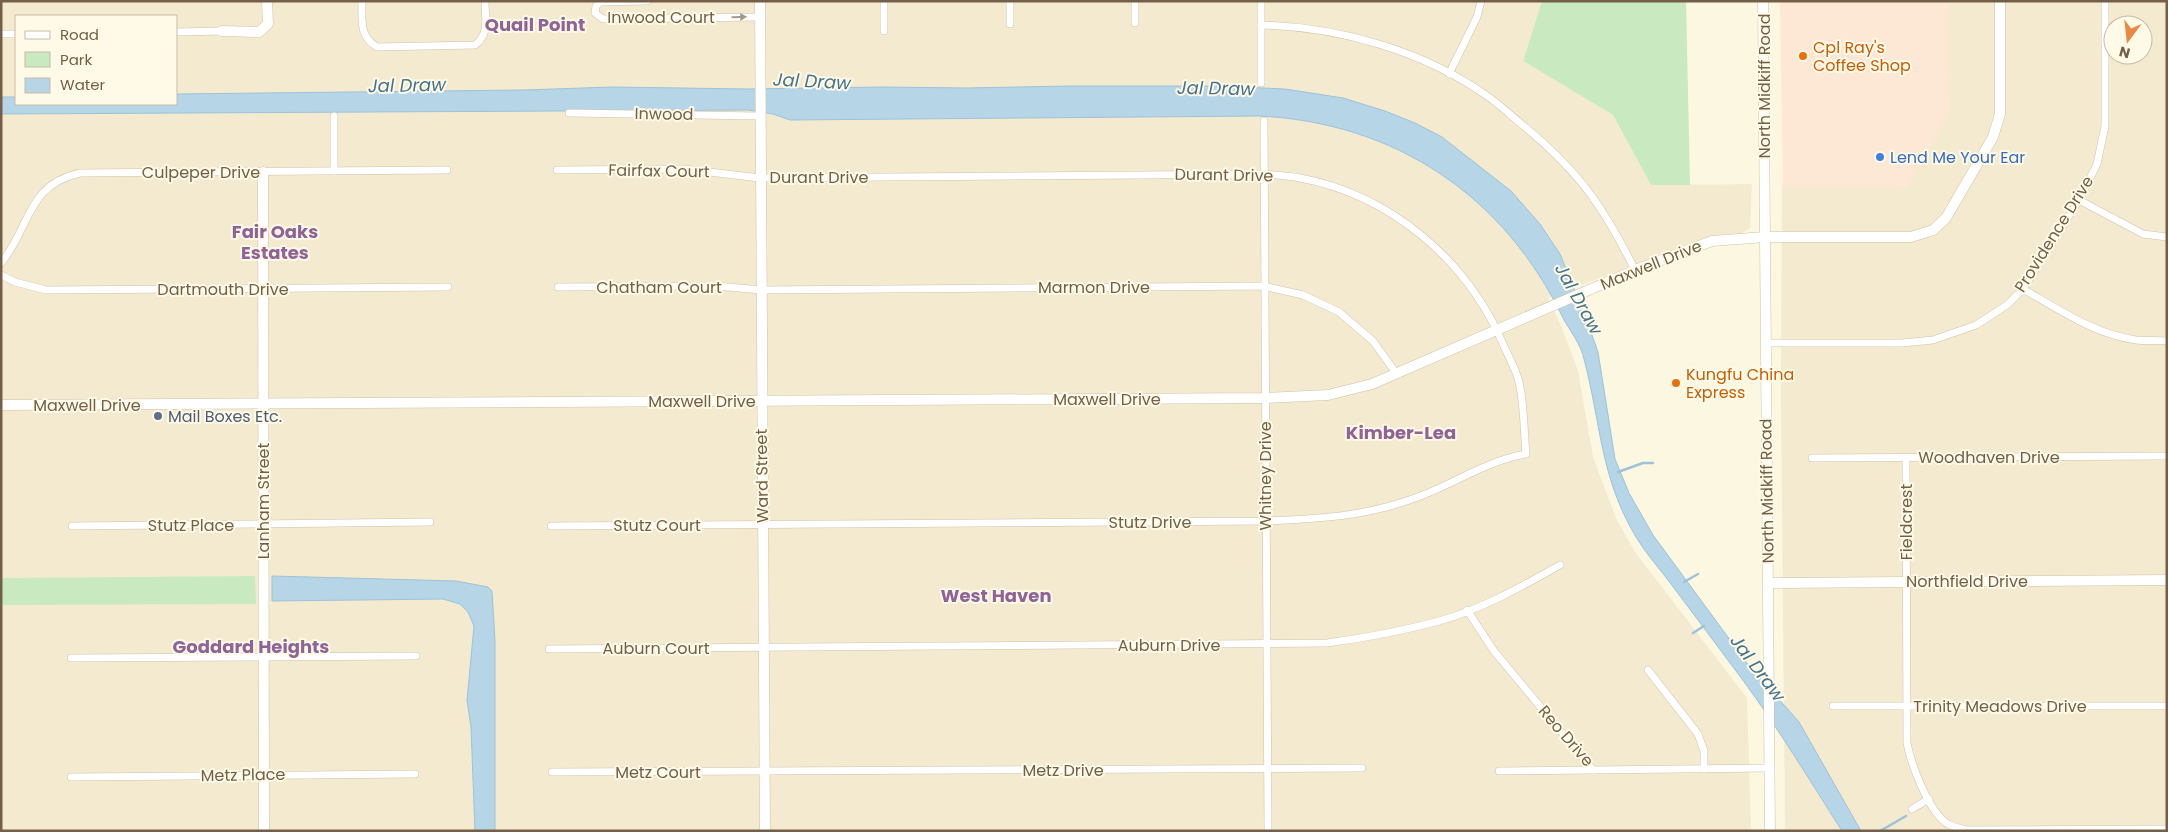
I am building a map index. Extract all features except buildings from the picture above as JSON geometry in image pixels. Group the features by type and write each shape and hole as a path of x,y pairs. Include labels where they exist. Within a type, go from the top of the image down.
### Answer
{"street":[{"path":"178,32 259,32 268,24 267,1"},
{"path":"362,1 362,29 370,42 377,47 475,45 482,40 486,30 485,1"},
{"name":"Inwood Court","path":"647,1 600,2 596,6 595,13 603,18 760,17"},
{"name":"Ward Street","path":"760,1 760,290 765,831"},
{"path":"884,1 884,31"},
{"path":"1010,1 1010,24"},
{"path":"1135,1 1135,23"},
{"path":"1261,1 1262,83"},
{"path":"1449,74 1477,18 1481,1"},
{"name":"North Midkiff Road","path":"1763,1 1770,831"},
{"name":"Maxwell Drive","path":"1,405 1264,398 1328,395 1372,384 1635,270 1712,241 1765,237 1911,237 1933,230 1946,218 1993,137 2000,114 2000,1"},
{"name":"Providence Drive","path":"1765,343 1902,343 1934,340 1976,326 2007,305 2023,289 2079,200 2097,164 2106,126 2105,1"},
{"path":"1261,25 1311,29 1361,39 1410,56 1449,74 1489,98 1551,149 1590,194 1618,237 1635,270"},
{"path":"1,34 15,34"},
{"name":"Inwood","path":"569,113 759,116"},
{"path":"334,116 334,171"},
{"name":"Whitney Drive","path":"1264,121 1263,286 1268,831"},
{"name":"Fairfax Court","path":"557,170 684,169 760,178"},
{"name":"Culpeper Drive","path":"1,263 40,196 52,183 63,177 80,173 447,170"},
{"name":"Lanham Street","path":"263,172 264,831"},
{"name":"Durant Drive","path":"760,178 1263,174 1300,178 1336,187 1371,201 1404,220 1451,261 1480,298 1519,382 1526,454"},
{"path":"2079,200 2143,234 2167,236"},
{"name":"Dartmouth Drive","path":"1,275 15,282 46,290 448,287"},
{"name":"Chatham Court","path":"558,287 717,286 760,290"},
{"name":"Marmon Drive","path":"760,290 1263,286 1304,295 1339,312 1373,341 1396,374"},
{"path":"2023,289 2103,332 2136,340 2167,341"},
{"name":"Stutz Drive","path":"762,524 1265,521 1331,518 1387,508 1423,495 1488,464 1526,454"},
{"name":"Woodhaven Drive","path":"1812,458 2167,456"},
{"name":"Fieldcrest","path":"1906,458 1907,743 1910,760 1916,776 1943,820 1958,829 2167,829"},
{"name":"Stutz Place","path":"72,526 430,522"},
{"name":"Stutz Court","path":"551,526 762,524"},
{"name":"Auburn Drive","path":"763,648 1327,643 1366,638 1440,620 1513,591 1560,565"},
{"name":"Northfield Drive","path":"1768,582 2167,580"},
{"name":"Reo Drive","path":"1467,610 1494,651 1593,770 1770,768"},
{"name":"Auburn Court","path":"549,649 763,648"},
{"path":"70,658 416,656"},
{"path":"1648,670 1698,734 1704,751 1704,769"},
{"name":"Trinity Meadows Drive","path":"1833,706 2167,706"},
{"name":"Metz Drive","path":"765,771 1362,768"},
{"path":"1499,771 1593,770"},
{"name":"Metz Court","path":"552,772 765,771"},
{"name":"Metz Place","path":"71,777 415,774"},
{"path":"1912,810 1929,799"}],"shaded area":[{"path":"1,1 1542,1 1523,61 1613,115 1651,185 1752,184 1750,228 1742,233 1716,235 1700,239 1548,298 1562,328 1578,371 1593,457 1616,518 1635,552 1747,698 1751,831 1,831 1,114 486,112 1,112"},
{"path":"1780,1 1948,1 1949,113 1907,187 1783,188"},
{"path":"1948,1 2167,1 2167,831 1785,831 1781,392 1782,185 1905,184"}],"green space":[{"path":"1542,1 1686,1 1690,185 1651,185 1613,115 1523,61"},
{"path":"255,576 256,604 1,605 1,578"}],"water":[{"name":"Jal Draw","path":"1217,86 1285,89 1343,98 1385,111 1415,123 1442,137 1511,191 1540,224 1560,254 1586,318 1598,352 1615,459 1629,493 1653,535 1747,663 1799,722 1861,831 1842,831 1755,697 1636,537 1624,515 1608,471 1583,354 1540,276 1511,237 1477,203 1440,174 1399,150 1355,133 1308,121 1258,116 790,120 773,114 748,110 1,114 1,97 15,97 15,105 178,105 178,94 524,90 612,87 748,89"},
{"path":"272,576 456,581 488,587 492,591 495,641 495,831 475,831 471,727 467,700 474,626 468,612 460,604 443,599 272,601"}],"waterway":[{"path":"1618,472 1643,463 1653,463"},
{"path":"1684,582 1698,574"},
{"path":"1693,633 1704,626"},
{"path":"1880,831 1906,816"}],"place":[{"name":"Cpl Ray's Coffee Shop","path":"1803,56"},
{"name":"Lend Me Your Ear","path":"1880,157"},
{"name":"Kungfu China Express","path":"1676,383"},
{"name":"Mail Boxes Etc.","path":"158,416"}],"district":[{"name":"Quail Point","path":"535,24"},
{"name":"Fair Oaks Estates","path":"275,241"},
{"name":"Kimber-Lea","path":"1401,432"},
{"name":"West Haven","path":"996,595"},
{"name":"Goddard Heights","path":"251,646"}]}
